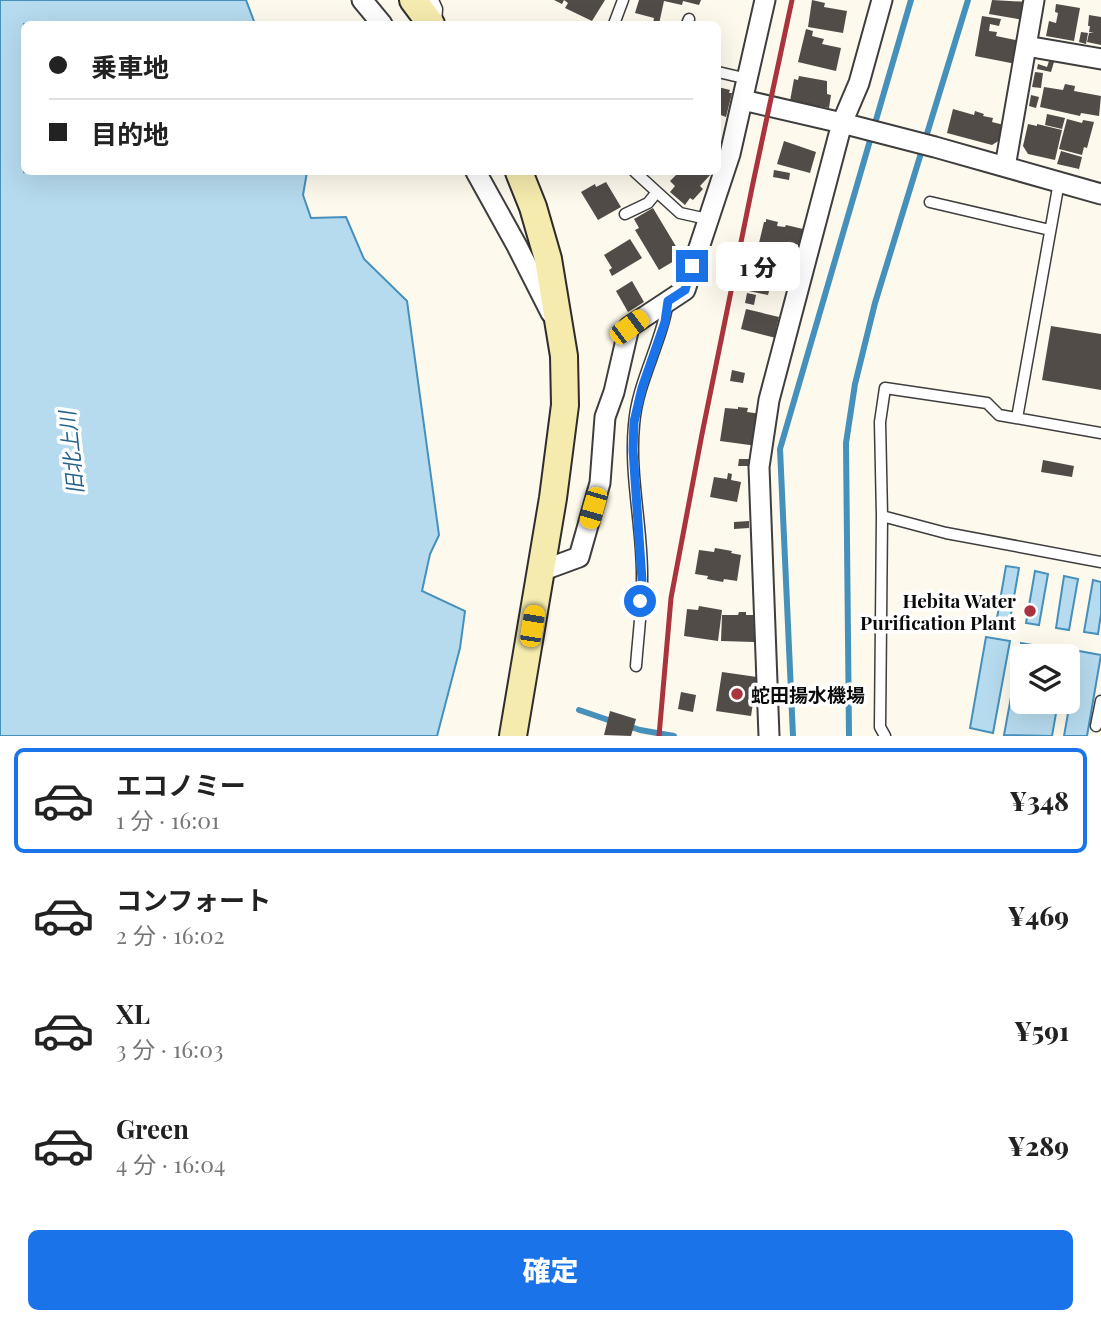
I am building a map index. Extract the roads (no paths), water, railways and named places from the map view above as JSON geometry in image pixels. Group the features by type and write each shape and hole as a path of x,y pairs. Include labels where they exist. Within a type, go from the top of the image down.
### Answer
{"street":[{"path":"362,0 380,21"},
{"path":"413,0 430,21"},
{"path":"541,571 579,557 600,483 605,417 614,392 629,327 685,290 730,153 765,0"},
{"path":"769,736 759,467 769,400 842,123 859,83 882,0"},
{"path":"1005,167 1034,0"},
{"path":"1026,46 1101,59"},
{"path":"743,100 864,128 1101,194"},
{"path":"478,175 561,332"},
{"path":"513,736 560,453 565,405 564,356 548,259 520,175"}],"lane":[{"path":"433,0 437,9 434,21"},
{"path":"615,21 623,0"},
{"path":"721,73 748,79"},
{"path":"638,175 680,213 707,219"},
{"path":"1017,418 1059,182"},
{"path":"625,214 648,203 657,192"},
{"path":"930,202 1051,230"},
{"path":"636,666 642,580 633,450 634,422 642,388 665,322 668,301"},
{"path":"885,736 880,727 880,422 885,388 987,403 999,415 1101,433"},
{"path":"882,516 946,533 1101,562"},
{"path":"1096,726 1101,701"}],"water":[{"name":"旧北上川","path":"0,0 246,0 254,21 21,21 21,175 306,175 303,195 311,218 346,217 364,259 407,301 439,535 430,554 422,591 465,611 460,648 437,736 0,736"},
{"path":"1006,566 1019,568 1010,620 997,618"},
{"path":"1035,571 1048,574 1039,625 1026,623"},
{"path":"1064,576 1078,579 1069,630 1056,628"},
{"path":"1093,580 1101,582 1098,634 1084,632"},
{"path":"986,637 1010,641 993,733 970,728"},
{"path":"1080,651 1101,655 1087,736 1064,736 1068,714 1080,714"},
{"path":"1010,703 1010,714 1056,714 1052,736 1004,735"}],"waterway":[{"path":"793,736 780,449 911,0"},
{"path":"849,736 846,443 855,384 875,303 968,0"},
{"path":"579,710 614,722"},
{"path":"628,726 674,736"}],"railway":[{"path":"659,736 671,598 702,434 792,0"}],"place":[{"name":"Hebita Water Purification Plant","path":"1030,611"},
{"name":"蛇田揚水機場","path":"737,694"}]}
